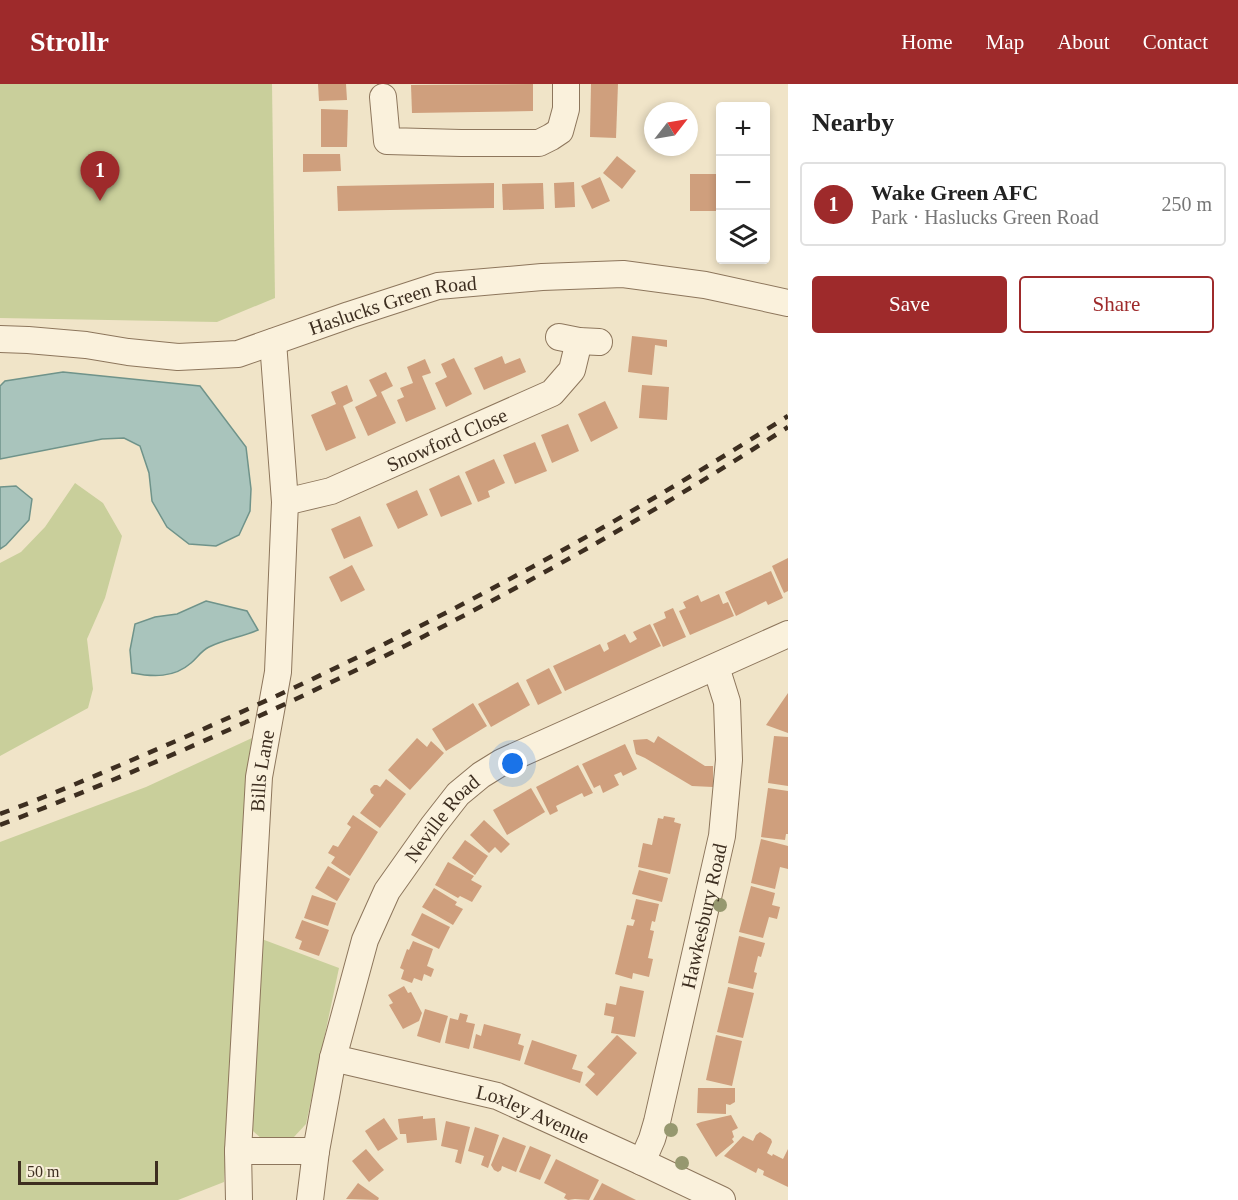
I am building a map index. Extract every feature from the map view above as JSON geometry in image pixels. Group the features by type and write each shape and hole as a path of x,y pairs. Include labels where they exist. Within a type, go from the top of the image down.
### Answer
{"street":[{"path":"383,97 387,141 538,143 560,131 566,109 566,84"},
{"name":"Haslucks Green Road","path":"0,339 86,345 178,357 238,354 438,286 542,277 623,274 705,285 788,303"},
{"name":"Snowford Close","path":"285,502 331,491 552,393 572,370 579,340"},
{"name":"Bills Lane","path":"239,1200 238,1151 259,777 278,672 285,502 273,342"},
{"name":"Neville Road","path":"309,1200 333,1058 365,940 387,891 458,794 501,762 788,634"},
{"name":"Hawkesbury Road","path":"642,1162 657,1122 722,836 729,760 727,702 716,667"},
{"name":"Loxley Avenue","path":"333,1058 497,1096 722,1200"},
{"path":"238,1151 316,1151"}],"green space":[{"path":"0,84 272,84 275,298 217,322 0,318"},
{"path":"75,483 103,503 122,536 105,598 87,639 93,689 88,708 0,756 0,563 21,552 45,527"},
{"path":"252,738 246,780 237,988 224,1182 178,1200 0,1200 0,842 146,787"},
{"path":"259,938 339,968 306,1124 293,1138 262,1139 253,1131"}],"water":[{"path":"63,372 200,386 246,447 251,489 250,511 239,535 216,546 189,544 167,527 152,501 149,473 140,446 124,438 102,439 0,459 0,386 5,381"},
{"path":"16,486 32,499 29,520 0,549 0,487"},
{"path":"206,601 247,611 258,630 209,647 184,668 170,674 155,676 132,673 130,650 135,624 155,617 177,614"}],"building":[{"path":"318,84 346,84 347,100 319,101"},
{"path":"533,84 533,111 412,113 411,85"},
{"path":"591,84 618,84 616,138 590,137"},
{"path":"321,109 348,110 347,147 321,147"},
{"path":"303,154 340,154 341,171 303,172"},
{"path":"617,156 636,171 622,189 603,173"},
{"path":"690,174 716,174 716,211 690,211"},
{"path":"600,177 610,201 592,209 581,186"},
{"path":"574,182 575,207 555,208 554,183"},
{"path":"494,183 494,208 338,211 337,186"},
{"path":"543,183 544,209 503,210 502,184"},
{"path":"632,336 667,340 667,347 655,345 652,375 628,372"},
{"path":"502,356 505,364 520,358 526,372 484,390 474,368"},
{"path":"454,358 472,394 446,407 435,383 447,377 441,364"},
{"path":"425,359 431,373 422,376 436,409 406,422 397,400 404,397 400,388 413,383 407,367"},
{"path":"386,372 393,386 381,392 396,423 368,436 355,407 377,396 369,380"},
{"path":"347,385 353,401 343,406 356,438 326,451 311,415 336,404 331,392"},
{"path":"642,385 669,387 667,420 639,418"},
{"path":"605,401 618,428 591,442 578,414"},
{"path":"568,424 579,451 552,463 541,435"},
{"path":"535,442 547,471 515,484 503,455"},
{"path":"494,459 505,483 488,491 490,497 478,502 465,472"},
{"path":"459,475 472,504 441,517 429,489"},
{"path":"417,490 428,515 398,529 386,504"},
{"path":"360,516 373,546 344,559 331,529"},
{"path":"788,558 788,591 784,593 772,566"},
{"path":"352,565 365,590 341,602 329,577"},
{"path":"771,571 783,598 768,605 766,601 736,616 725,592"},
{"path":"719,594 723,604 728,602 734,616 690,635 679,611 686,608 683,602 698,595 701,602"},
{"path":"673,608 686,637 663,647 653,624 666,618 664,612"},
{"path":"650,624 661,646 565,691 553,666 600,644 604,652 609,649 607,643 625,634 630,643 637,639 633,632"},
{"path":"549,668 562,693 538,705 526,680"},
{"path":"518,682 530,705 491,727 478,704"},
{"path":"788,693 788,733 766,725"},
{"path":"473,703 487,726 446,751 432,729"},
{"path":"658,736 705,766 713,766 713,787 692,786 636,754 633,740 647,739 654,743"},
{"path":"774,736 788,737 788,786 768,783"},
{"path":"417,738 427,747 431,741 444,753 410,790 388,770"},
{"path":"625,744 637,769 623,776 621,772 614,775 619,785 603,793 600,785 594,788 582,764"},
{"path":"578,765 593,793 584,797 582,793 556,806 558,811 550,815 536,787"},
{"path":"386,779 406,794 380,828 360,813 374,795 370,789 374,785 380,787"},
{"path":"531,788 545,812 507,835 493,810"},
{"path":"768,788 788,791 788,834 785,840 761,837"},
{"path":"353,815 378,832 350,876 331,863 335,857 328,853 333,845 338,847 351,827 347,824"},
{"path":"664,816 675,818 674,822 681,824 670,874 638,867 643,843 652,845 658,818 663,819"},
{"path":"484,820 510,844 501,853 495,847 489,853 470,835"},
{"path":"761,839 788,846 788,869 780,867 775,889 751,883"},
{"path":"465,840 488,856 475,875 452,858"},
{"path":"448,862 474,876 471,880 482,886 472,902 460,896 458,898 435,885"},
{"path":"328,866 350,879 337,901 315,888"},
{"path":"639,870 668,878 662,902 632,894"},
{"path":"751,886 775,893 772,905 780,907 777,919 769,917 763,938 739,932"},
{"path":"434,888 457,902 455,905 463,909 453,925 422,907"},
{"path":"312,895 336,903 328,926 304,918"},
{"path":"636,899 659,904 655,922 652,921 650,930 654,931 648,958 653,959 649,977 633,973 632,979 615,974 627,925 633,926 635,920 631,919"},
{"path":"422,913 450,927 439,949 411,935"},
{"path":"302,920 329,930 319,956 299,949 302,941 295,938"},
{"path":"739,936 765,943 761,957 758,956 753,989 728,983"},
{"path":"413,941 433,949 427,966 434,969 431,977 424,974 422,981 414,978 412,983 401,979 404,970 400,968 407,949 409,950"},
{"path":"404,986 408,993 411,992 422,1013 419,1021 403,1029 389,1005 393,1003 388,995"},
{"path":"620,986 644,991 635,1037 611,1033 614,1017 604,1015 606,1003 616,1005"},
{"path":"728,987 754,993 743,1038 717,1032"},
{"path":"425,1009 448,1016 440,1043 417,1036"},
{"path":"460,1013 468,1015 466,1022 475,1024 469,1049 445,1043 450,1018 458,1020"},
{"path":"484,1024 521,1034 518,1044 524,1046 520,1061 473,1048 476,1034 481,1036"},
{"path":"617,1035 637,1053 597,1096 585,1085 595,1074 587,1067"},
{"path":"716,1035 742,1041 732,1086 706,1080"},
{"path":"532,1040 577,1055 572,1069 583,1072 580,1083 524,1064"},
{"path":"698,1088 735,1088 735,1102 730,1105 726,1104 726,1114 697,1113"},
{"path":"731,1115 738,1128 732,1131 734,1142 716,1157 696,1124"},
{"path":"423,1116 423,1119 435,1118 437,1140 407,1143 406,1134 400,1134 398,1119"},
{"path":"384,1118 398,1139 378,1151 365,1131"},
{"path":"446,1121 470,1127 461,1164 455,1162 458,1150 441,1146"},
{"path":"475,1127 499,1135 488,1168 481,1165 484,1156 468,1151"},
{"path":"760,1132 772,1142 767,1153 783,1159 788,1149 788,1187 763,1175 764,1171 758,1168 756,1173 724,1156 743,1136 753,1141"},
{"path":"503,1137 526,1146 516,1172 502,1166 498,1172 491,1165"},
{"path":"530,1146 551,1155 540,1180 519,1172"},
{"path":"366,1149 384,1170 369,1182 352,1161"},
{"path":"556,1159 599,1180 589,1200 568,1200 564,1198 566,1194 544,1183"},
{"path":"358,1183 379,1198 378,1200 346,1199"},
{"path":"602,1183 636,1200 593,1200"}],"railway":[{"path":"0,814 176,741 334,669 565,549 788,416"},
{"path":"0,825 204,741 404,646 599,542 788,427"}],"place":[{"name":"Wake Green AFC","path":"100,201"}]}
